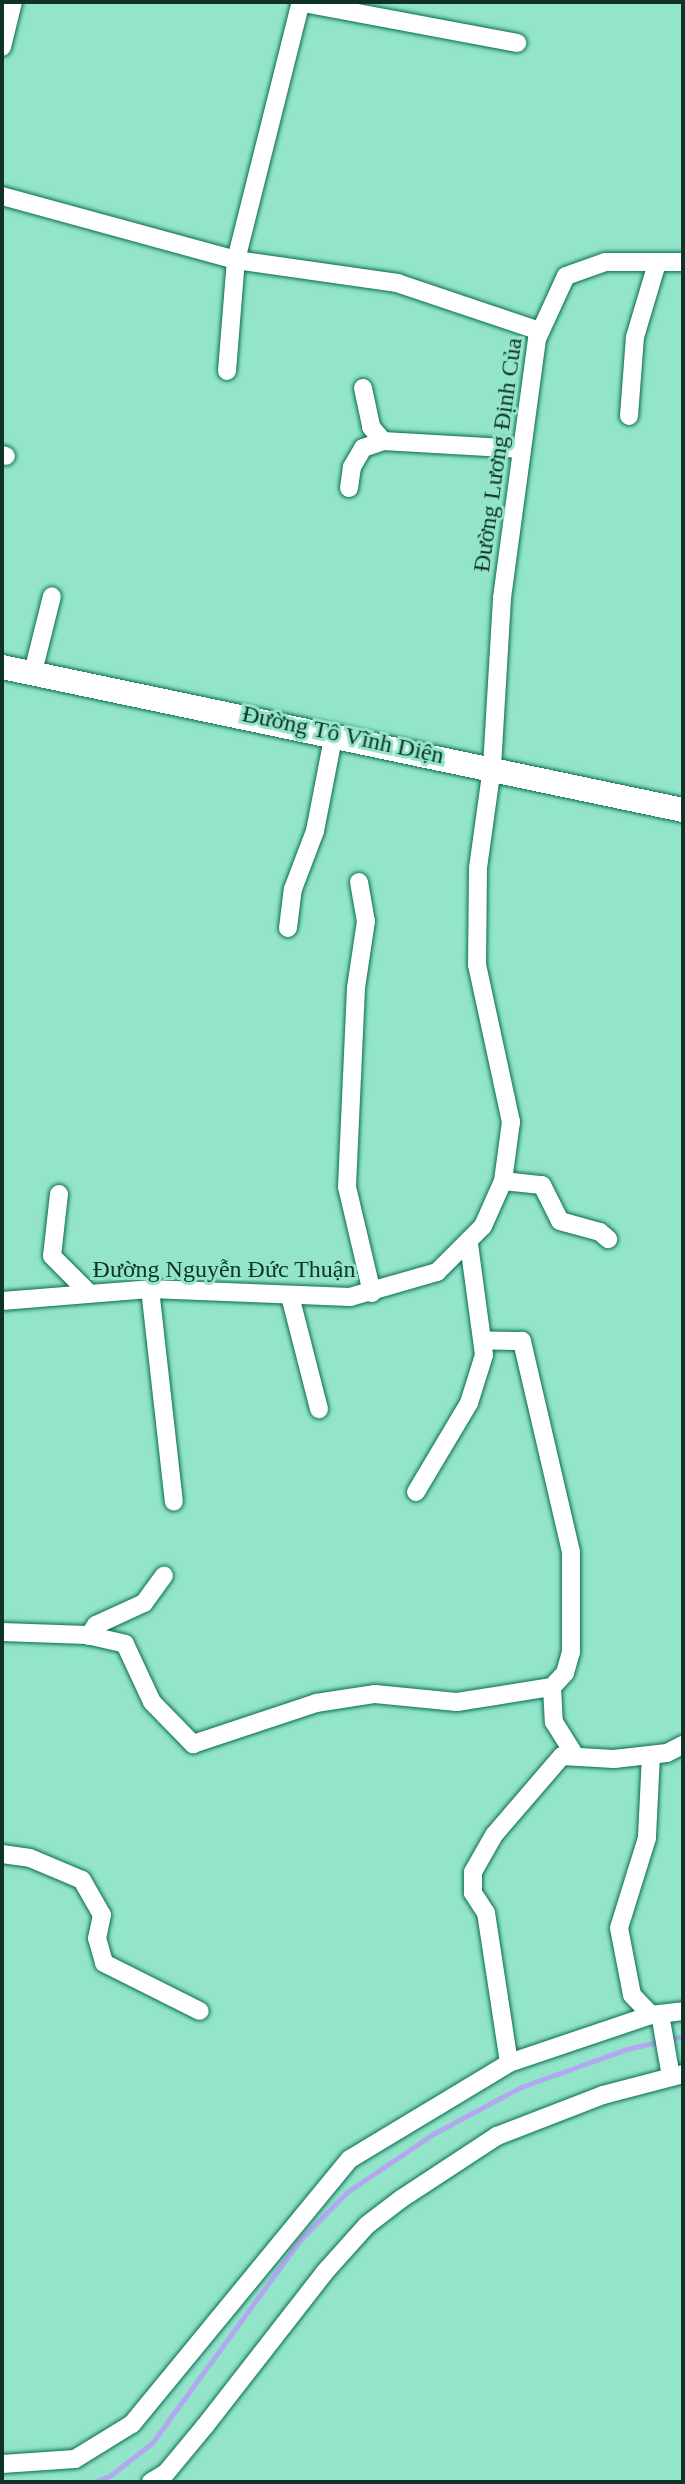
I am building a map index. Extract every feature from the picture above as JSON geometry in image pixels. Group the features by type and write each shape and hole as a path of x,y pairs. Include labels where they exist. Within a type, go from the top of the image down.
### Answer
{"main road":[{"name":"Đường Tô Vĩnh Diện","path":"2,667 334,733 683,810"}],"street":[{"path":"2,47 13,2"},
{"path":"227,371 236,260 303,2 517,43"},
{"path":"2,196 236,260 397,283 540,331"},
{"name":"Đường Lương Định Của","path":"492,767 502,598 540,331 566,276 605,262 683,262"},
{"path":"629,416 635,337 657,263"},
{"path":"363,388 371,427 383,441"},
{"path":"349,488 352,467 363,448 383,441 522,449"},
{"path":"33,672 52,596"},
{"path":"288,928 293,889 315,831 334,733"},
{"name":"Đường Nguyễn Đức Thuận","path":"2,1301 150,1289 290,1296 372,1293 437,1272 469,1244 483,1226 503,1181 511,1122 477,965 478,868 492,767"},
{"path":"359,882 366,921 356,988 347,1187 372,1293"},
{"path":"503,1181 542,1185 564,1224 600,1232 608,1239"},
{"path":"59,1194 52,1256 89,1293"},
{"path":"416,1492 469,1403 484,1355 469,1244"},
{"path":"150,1289 174,1502"},
{"path":"290,1296 319,1409"},
{"path":"2,1632 89,1636 125,1644 152,1702 193,1744 316,1703 360,1696 457,1702 552,1687 565,1673 571,1652 571,1552 522,1341 483,1340"},
{"path":"89,1636 96,1625 144,1603 164,1575"},
{"path":"552,1687 554,1722 573,1753"},
{"path":"509,2063 486,1913 473,1893 473,1872 494,1835 562,1756 573,1753 614,1759 651,1755 683,1745"},
{"path":"151,2482 185,2450 367,2225 497,2136 675,2071 658,2017 632,1995 619,1928 647,1838 651,1755"},
{"path":"2,1854 30,1858 82,1880 102,1915 97,1938 104,1963 200,2011"},
{"path":"2,2464 75,2459 132,2424 350,2159 509,2063 683,2011"}],"waterway":[{"path":"94,2482 111,2475 152,2443 301,2239 347,2192 433,2134 521,2087 627,2049 683,2036"}]}
